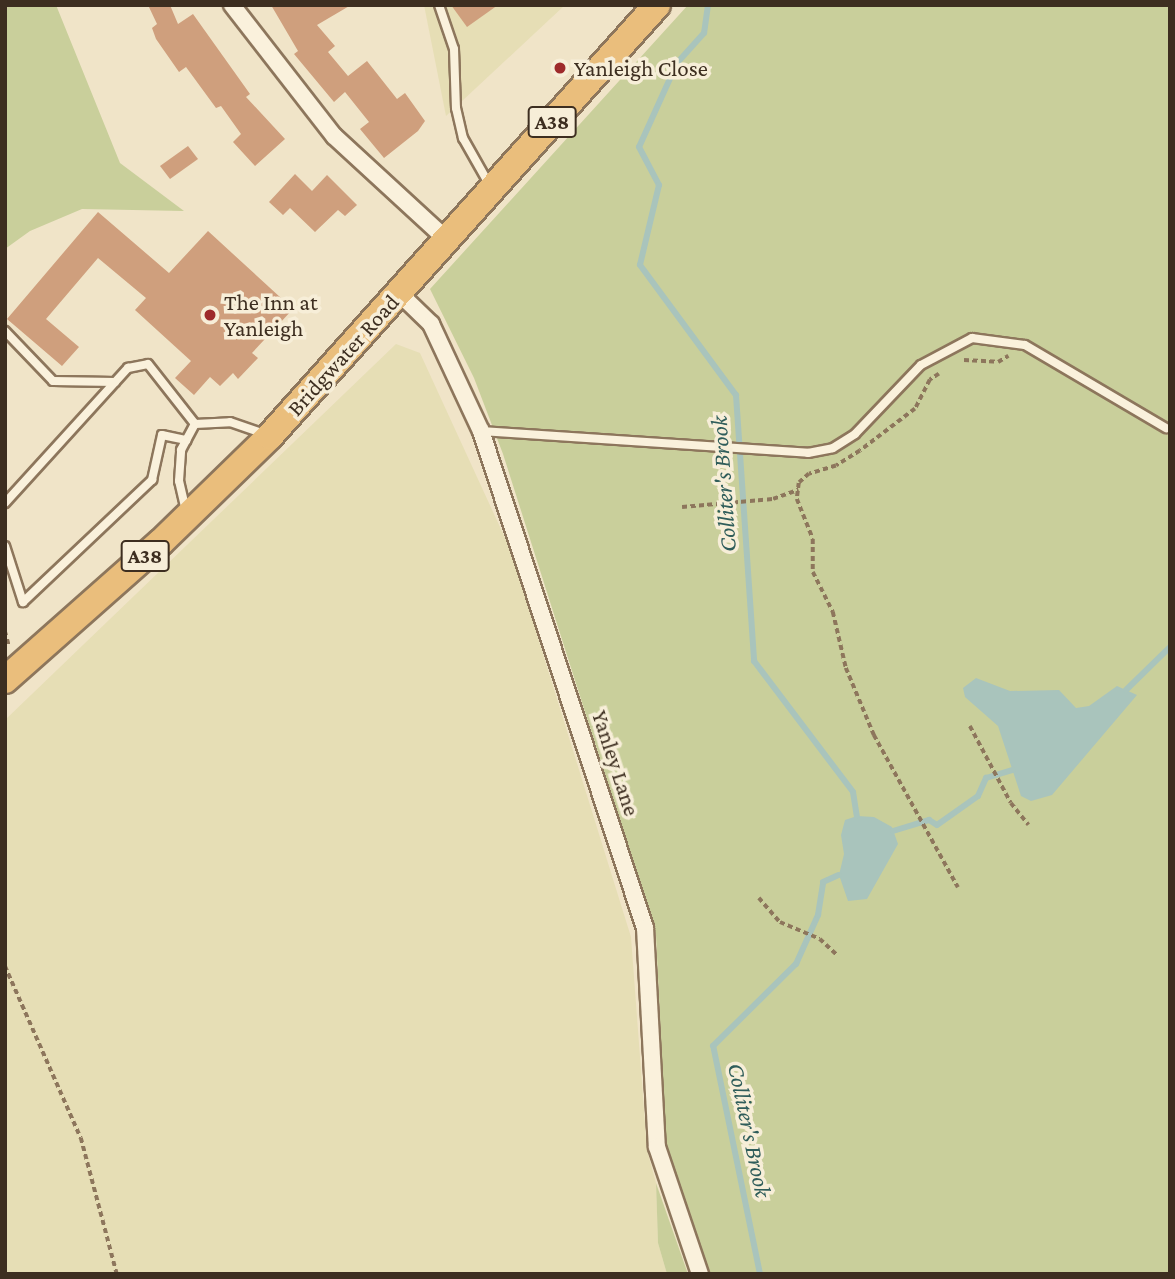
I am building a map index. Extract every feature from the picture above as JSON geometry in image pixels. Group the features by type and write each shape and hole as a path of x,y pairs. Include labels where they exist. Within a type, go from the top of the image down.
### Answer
{"highway":[{"name":"Bridgwater Road","path":"5,680 187,517 270,436 657,5"}],"street":[{"path":"232,5 334,136 447,240"},
{"name":"Yanley Lane","path":"399,293 431,324 481,431 516,526 645,928 657,1147 700,1274"}],"lane":[{"path":"439,5 454,49 456,108 463,138 492,189"},
{"path":"5,331 53,381 115,382"},
{"path":"481,431 808,453 833,448 880,411 921,365 972,338 1025,345 1166,428"},
{"path":"5,503 128,369 148,364 195,424"},
{"path":"195,424 230,422 270,436"},
{"path":"187,517 179,481 181,450 195,424"},
{"path":"5,547 23,602 152,480 162,435 186,440"}],"path":[{"path":"956,364 965,360 998,362 1011,355"},
{"path":"946,369 930,380 915,409 836,466 809,474 798,490 797,499 813,540 813,572 833,612 846,668 874,735 958,887"},
{"path":"682,507 760,500 798,490"},
{"path":"970,726 1029,825"},
{"path":"759,898 780,922 820,939 836,954"},
{"path":"5,966 81,1138 117,1274"}],"shaded area":[{"path":"424,5 565,5 446,116"},
{"path":"396,344 420,353 511,551 631,937 647,1150 656,1183 658,1243 667,1274 5,1274 5,720"}],"green space":[{"path":"5,5 56,5 120,163 184,211 82,209 30,231 5,249"},
{"path":"688,5 1170,5 1170,1274 710,1274 666,1144 656,935 503,454 474,378 430,289"},
{"path":"656,1183 688,1274 667,1274 658,1243"}],"water":[{"path":"976,678 1010,691 1059,690 1076,708 1089,706 1117,686 1137,695 1052,795 1031,801 1021,796 998,726 965,697 963,688"},
{"path":"857,816 874,817 892,827 898,844 867,899 848,901 839,875 844,854 841,835 845,820"}],"building":[{"path":"148,5 170,5 178,24 193,14 250,94 246,97 285,139 255,166 233,142 241,134 221,106 216,108 186,67 179,72 156,39 152,28 157,24"},
{"path":"271,5 351,5 317,25 335,46 328,52 348,76 367,61 397,99 405,93 425,121 418,131 384,158 360,129 369,122 345,92 334,102 294,54 298,51"},
{"path":"451,5 498,5 467,27"},
{"path":"188,146 198,159 170,179 160,166"},
{"path":"295,174 312,191 327,175 357,205 345,216 338,210 315,232 290,208 283,215 269,202"},
{"path":"98,212 169,273 208,231 293,309 252,353 258,358 238,379 233,373 220,386 210,377 194,395 175,378 191,361 135,310 146,298 98,258 46,319 79,347 62,366 7,319"}],"waterway":[{"name":"Colliter's Brook","path":"708,5 704,33 677,63 639,147 659,185 640,265 736,395 754,661 853,792 857,816"},
{"path":"1126,690 1170,647"},
{"path":"893,831 929,820 937,825 978,796 986,778 1013,770"},
{"name":"Colliter's Brook","path":"760,1274 713,1046 796,964 818,915 823,882 839,875"}],"place":[{"name":"Yanleigh Close","path":"560,68"},
{"name":"The Inn at Yanleigh","path":"210,315"}]}
